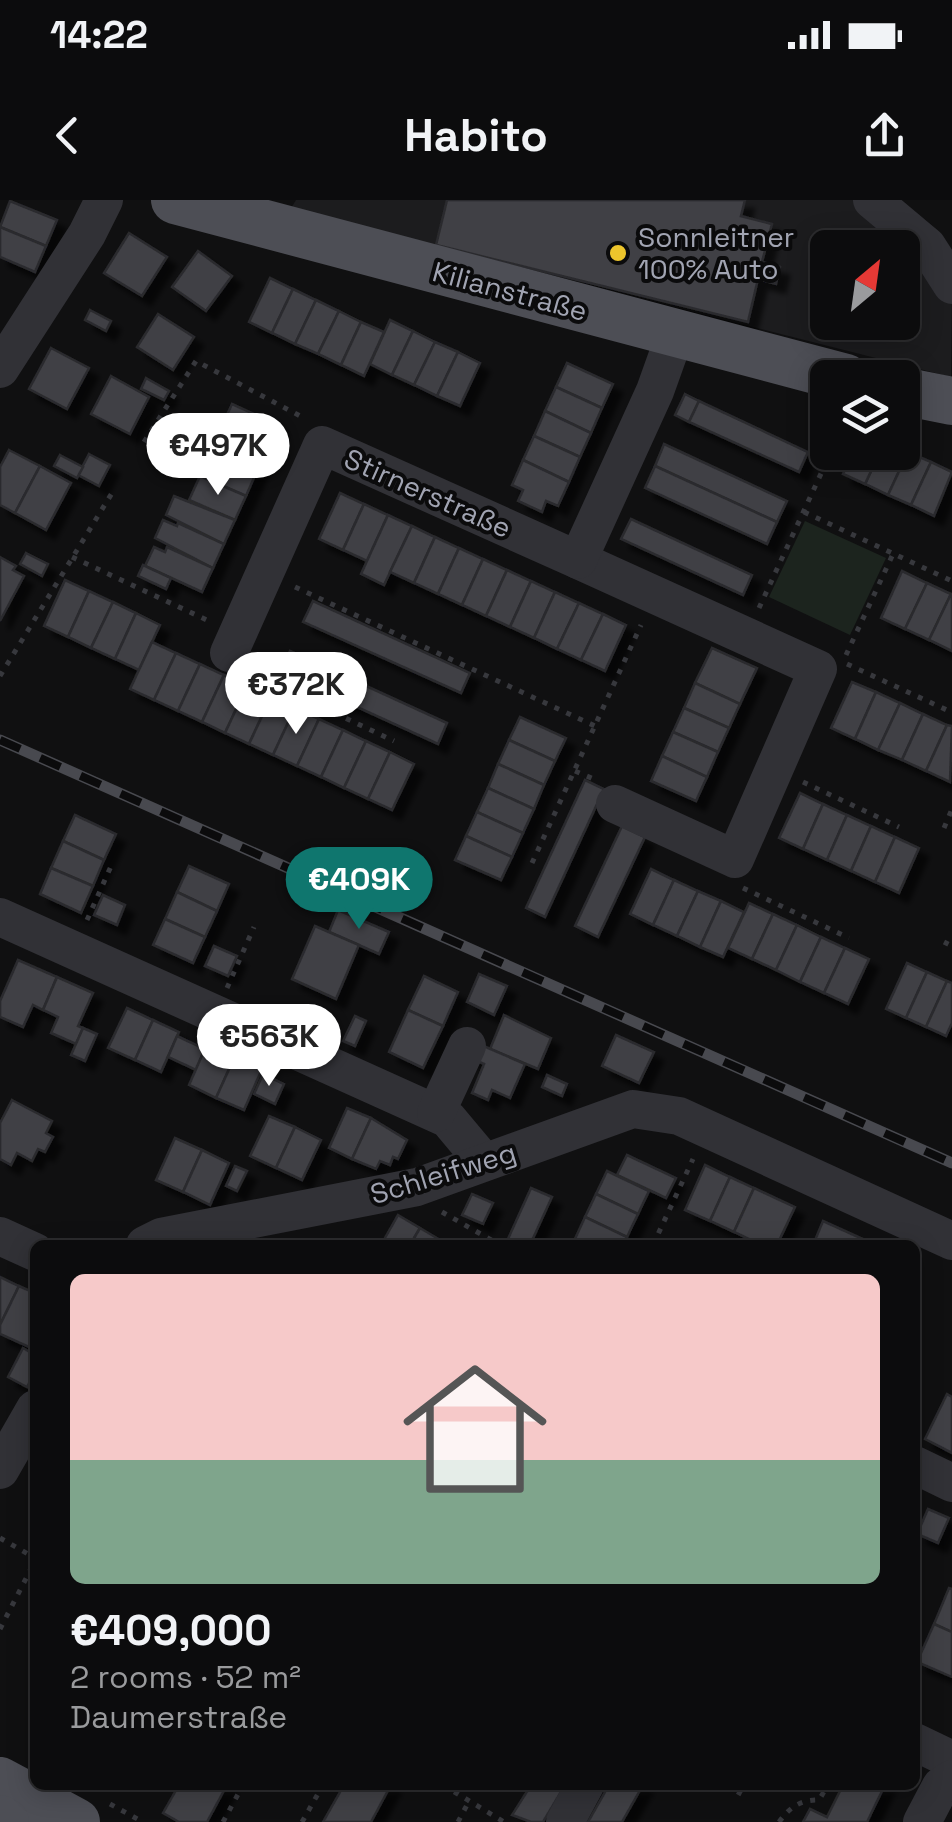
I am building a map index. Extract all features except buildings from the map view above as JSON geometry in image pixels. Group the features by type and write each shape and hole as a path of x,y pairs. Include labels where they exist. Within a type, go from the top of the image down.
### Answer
{"main road":[{"name":"Kilianstraße","path":"174,200 810,369"},
{"path":"920,395 952,401"},
{"path":"0,1781 76,1822"}],"street":[{"path":"0,369 104,200"},
{"path":"872,200 927,246 952,285"},
{"path":"578,560 655,391 676,335"},
{"name":"Stirnerstraße","path":"233,643 322,446 818,669 735,859"},
{"path":"615,804 735,859"},
{"path":"0,917 448,1119 484,1162"},
{"path":"436,1113 467,1046"},
{"name":"Schleifweg","path":"155,1240 417,1187 633,1109 693,1122 952,1241"},
{"path":"0,1236 30,1250"},
{"path":"0,1470 30,1418"},
{"path":"920,1467 952,1482"},
{"path":"920,1744 952,1760"},
{"path":"922,1822 941,1786 952,1779"},
{"path":"564,1822 582,1790"}],"path":[{"path":"144,442 196,361 302,415 322,446"},
{"path":"746,636 823,470"},
{"path":"0,676 112,493"},
{"path":"804,512 952,581"},
{"path":"893,554 842,662 949,711"},
{"path":"72,557 233,643 225,661 394,740"},
{"path":"265,573 595,726"},
{"path":"532,863 654,595"},
{"path":"775,768 899,827"},
{"path":"944,828 952,810"},
{"path":"735,859 726,880 849,938"},
{"path":"73,950 112,864"},
{"path":"215,1014 254,926"},
{"path":"944,942 952,946"},
{"path":"655,1240 693,1122"},
{"path":"417,1187 445,1214 491,1240"},
{"path":"0,1538 30,1557"},
{"path":"0,1629 30,1570"},
{"path":"223,1822 240,1790"},
{"path":"302,1822 320,1790"},
{"path":"452,1790 504,1822"},
{"path":"735,1790 746,1796"},
{"path":"779,1822 788,1810 806,1800 819,1800 825,1790"},
{"path":"458,1822 469,1800"}],"shaded area":[{"path":"296,200 888,200 911,230 810,230 810,340 920,340 920,242 952,284 951,377 920,369 920,360 884,360 290,210"},
{"path":"805,521 886,558 850,635 769,597"}],"railway":[{"path":"0,740 952,1163"}],"place":[{"name":"Sonnleitner 100% Auto","path":"618,253"}]}
